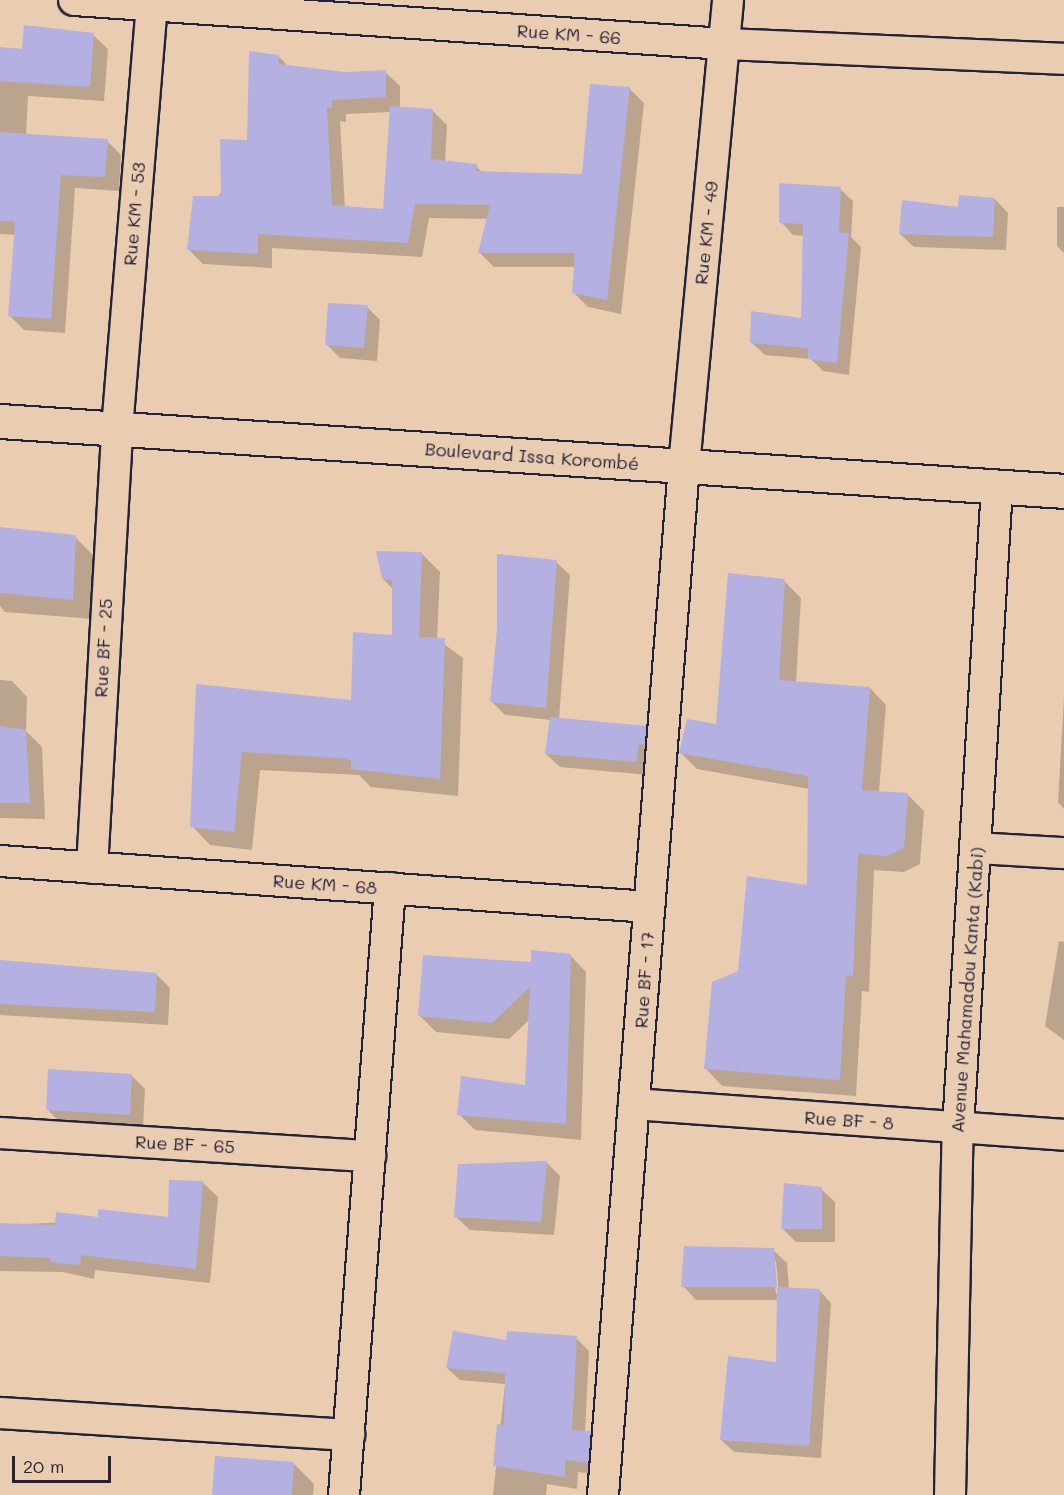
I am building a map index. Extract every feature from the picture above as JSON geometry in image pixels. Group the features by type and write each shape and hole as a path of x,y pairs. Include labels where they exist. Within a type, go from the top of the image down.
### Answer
{"street":[{"name":"Rue KM - 66","path":"74,0 151,3 724,44 1064,59"},
{"name":"Rue KM - 49","path":"684,466 728,0"},
{"name":"Rue KM - 53","path":"117,429 151,3"},
{"name":"Boulevard Issa Korombé","path":"0,421 1064,490"},
{"name":"Rue BF - 25","path":"92,867 117,429"},
{"name":"Rue BF - 17","path":"603,1495 684,466"},
{"name":"Avenue Mahamadou Kanta (Kabi)","path":"950,1495 958,1128 997,486"},
{"path":"976,848 1064,853"},
{"name":"Rue KM - 68","path":"0,861 649,907"},
{"path":"344,1495 390,888"},
{"name":"Rue BF - 8","path":"634,1104 1064,1135"},
{"name":"Rue BF - 65","path":"0,1133 370,1156"},
{"path":"0,1413 349,1435"}],"building":[{"path":"24,25 94,33 90,87 0,81 0,47 22,49"},
{"path":"249,51 279,55 279,64 345,72 386,70 386,97 332,100 332,108 327,108 332,205 383,209 390,106 433,109 431,159 477,164 476,171 582,174 590,84 630,87 607,300 572,293 575,253 478,253 490,205 415,204 408,243 258,234 258,254 187,250 193,196 221,196 220,139 247,140"},
{"path":"0,132 108,139 105,177 61,175 51,319 8,316 15,222 0,221"},
{"path":"779,183 841,187 839,233 849,233 837,363 808,359 808,348 750,343 751,311 801,318 803,224 779,223"},
{"path":"959,195 995,198 993,237 899,234 902,200 958,207"},
{"path":"328,303 368,305 364,348 325,345"},
{"path":"0,527 76,535 73,600 0,593"},
{"path":"376,551 422,552 419,637 445,638 440,779 351,769 351,760 340,758 242,752 234,832 190,827 196,684 351,700 353,632 392,635 392,580 382,579"},
{"path":"497,554 557,560 546,708 490,702 497,629"},
{"path":"728,573 785,579 779,680 870,687 862,790 908,793 904,848 887,856 858,854 853,976 846,975 840,1080 704,1069 712,982 738,971 747,876 807,885 808,776 679,753 687,719 716,724"},
{"path":"550,717 646,726 645,745 639,744 636,762 545,754"},
{"path":"0,726 26,730 30,803 0,803"},
{"path":"531,950 571,954 566,1124 457,1115 461,1076 525,1085 530,987 492,1023 418,1016 423,955 531,962"},
{"path":"0,960 157,973 155,1012 0,1004"},
{"path":"48,1069 132,1074 130,1115 46,1110"},
{"path":"547,1161 541,1222 454,1217 458,1164"},
{"path":"169,1180 203,1181 196,1269 81,1255 80,1265 51,1262 51,1258 0,1256 0,1223 55,1225 56,1212 98,1217 98,1209 168,1217"},
{"path":"784,1183 822,1187 822,1229 781,1229"},
{"path":"684,1246 774,1248 777,1287 681,1287"},
{"path":"777,1287 820,1289 809,1446 720,1440 728,1356 776,1362"},
{"path":"453,1331 506,1340 507,1331 577,1336 572,1430 591,1431 588,1463 565,1460 565,1477 493,1466 497,1424 504,1425 505,1373 446,1368"},
{"path":"215,1456 294,1462 292,1495 212,1495"}]}
